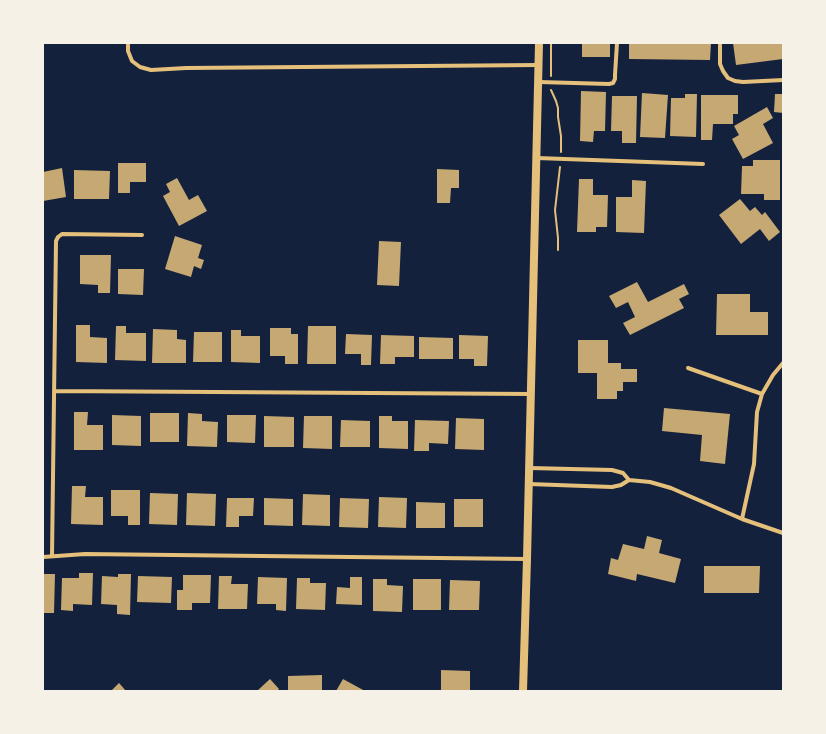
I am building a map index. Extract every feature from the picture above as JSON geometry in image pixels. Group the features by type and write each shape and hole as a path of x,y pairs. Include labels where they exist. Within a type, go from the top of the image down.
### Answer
{"main road":[{"path":"523,691 528,559 539,43"}],"street":[{"path":"128,43 128,51 132,61 140,67 151,70 194,68 539,65"},
{"path":"539,82 613,83 615,79 616,43"},
{"path":"720,43 720,64 728,78 743,82 783,80"},
{"path":"537,158 703,164"},
{"path":"52,556 56,241 58,236 62,234 142,235"},
{"path":"742,519 754,464 758,412 762,394 773,375 783,364"},
{"path":"688,368 762,394"},
{"path":"54,391 531,394"},
{"path":"530,468 612,470 623,473 629,480"},
{"path":"529,484 612,487 621,485 629,480 650,482 671,488 742,519 783,533"},
{"path":"43,557 85,554 528,559"}],"path":[{"path":"551,43 550,82 558,108 561,136 559,182 555,210 558,250"}],"building":[{"path":"582,43 610,43 610,57 582,57"},
{"path":"629,43 711,43 710,60 629,59"},
{"path":"733,43 783,43 783,59 736,65"},
{"path":"581,91 606,92 605,131 594,131 593,142 580,141"},
{"path":"642,93 668,95 665,138 640,137"},
{"path":"685,94 697,94 696,137 670,136 671,98 685,98"},
{"path":"775,94 783,94 783,113 774,112"},
{"path":"701,95 738,95 738,114 733,114 733,124 713,124 712,140 701,140"},
{"path":"612,96 637,96 636,143 622,143 622,131 611,131"},
{"path":"767,107 773,118 763,124 773,143 743,159 732,139 739,135 734,126"},
{"path":"753,160 780,160 780,200 764,200 764,194 741,194 742,166 753,166"},
{"path":"118,163 146,163 146,182 130,182 130,193 118,193"},
{"path":"62,168 66,197 43,201 43,172"},
{"path":"437,169 459,170 459,188 451,188 450,203 437,203"},
{"path":"74,170 110,171 109,199 74,199"},
{"path":"177,178 189,200 198,195 207,211 179,226 163,196 170,192 166,184"},
{"path":"579,179 593,179 593,195 608,195 607,227 596,227 596,232 577,232"},
{"path":"632,180 646,181 644,233 616,232 616,197 632,197"},
{"path":"740,199 750,211 755,207 762,215 765,212 780,232 769,241 760,229 741,244 719,215"},
{"path":"175,236 202,245 198,258 204,260 201,269 194,266 191,277 165,269"},
{"path":"379,241 401,242 399,286 377,285"},
{"path":"80,255 111,255 110,293 98,293 98,285 80,284"},
{"path":"118,269 144,269 143,295 118,294"},
{"path":"637,282 648,302 684,284 689,294 679,299 684,308 630,335 623,323 635,317 628,302 616,308 609,296"},
{"path":"717,294 750,294 750,312 768,312 768,335 716,335"},
{"path":"76,325 90,325 90,337 107,338 107,363 76,362"},
{"path":"116,326 126,326 126,333 146,333 146,361 115,360"},
{"path":"308,326 336,326 336,364 307,364"},
{"path":"270,328 291,328 291,334 298,334 298,364 285,364 285,356 270,356"},
{"path":"153,329 177,330 177,339 186,340 186,363 152,363"},
{"path":"231,330 241,330 241,336 260,336 260,363 231,362"},
{"path":"194,332 222,332 222,362 193,362"},
{"path":"346,334 372,335 371,365 361,365 361,354 345,354"},
{"path":"381,335 414,336 414,357 395,357 395,364 380,364"},
{"path":"459,335 488,336 487,366 474,366 474,359 459,359"},
{"path":"419,337 453,338 453,359 419,359"},
{"path":"578,340 608,340 608,363 621,363 621,369 637,369 637,382 623,382 623,391 617,391 617,399 597,399 597,373 578,373"},
{"path":"664,408 730,414 725,464 700,461 702,435 662,431"},
{"path":"74,412 88,412 87,425 103,425 103,450 74,450"},
{"path":"150,413 179,413 179,442 150,442"},
{"path":"188,413 202,414 202,421 218,422 217,447 187,446"},
{"path":"112,415 141,416 141,446 112,445"},
{"path":"227,415 256,415 255,443 227,442"},
{"path":"264,416 294,417 294,447 264,447"},
{"path":"304,416 332,416 332,449 303,448"},
{"path":"379,416 392,416 392,421 408,421 408,449 379,448"},
{"path":"456,418 484,419 484,450 455,449"},
{"path":"341,420 370,421 370,447 340,447"},
{"path":"415,420 449,421 448,444 429,443 429,451 414,451"},
{"path":"72,486 86,486 85,497 103,497 103,525 71,524"},
{"path":"111,490 140,490 140,525 128,525 128,516 111,516"},
{"path":"150,493 178,494 177,525 149,524"},
{"path":"187,493 216,494 215,526 186,525"},
{"path":"303,494 330,495 330,526 302,525"},
{"path":"379,497 407,498 406,528 378,527"},
{"path":"227,498 254,498 253,516 239,516 239,527 226,527"},
{"path":"264,498 293,499 293,526 264,525"},
{"path":"340,498 369,499 368,528 339,527"},
{"path":"454,499 483,499 483,527 454,527"},
{"path":"416,502 445,503 445,528 416,528"},
{"path":"647,536 662,540 659,553 681,559 675,583 637,574 636,581 608,574 611,558 618,560 623,544 644,549"},
{"path":"704,566 760,566 759,593 704,593"},
{"path":"79,573 93,573 92,605 73,604 73,611 61,610 62,578 79,578"},
{"path":"43,574 55,574 54,613 43,613"},
{"path":"118,574 131,574 130,615 117,614 117,605 101,604 102,576 118,577"},
{"path":"183,575 211,575 210,603 192,603 192,610 177,610 177,590 183,590"},
{"path":"138,576 172,577 171,603 137,602"},
{"path":"219,576 232,576 231,584 248,584 247,609 218,609"},
{"path":"258,577 287,578 286,611 276,610 276,604 257,604"},
{"path":"350,577 362,577 362,605 336,604 337,587 350,588"},
{"path":"297,578 310,578 310,583 326,583 325,610 296,609"},
{"path":"373,579 387,579 387,585 403,586 402,612 373,611"},
{"path":"413,579 441,579 441,610 413,610"},
{"path":"450,580 480,581 479,610 449,610"},
{"path":"441,670 470,671 470,691 441,691"},
{"path":"322,675 322,691 288,691 288,676"},
{"path":"270,679 279,689 277,691 257,691"},
{"path":"343,679 365,691 336,691"},
{"path":"119,683 126,691 111,691"}]}
